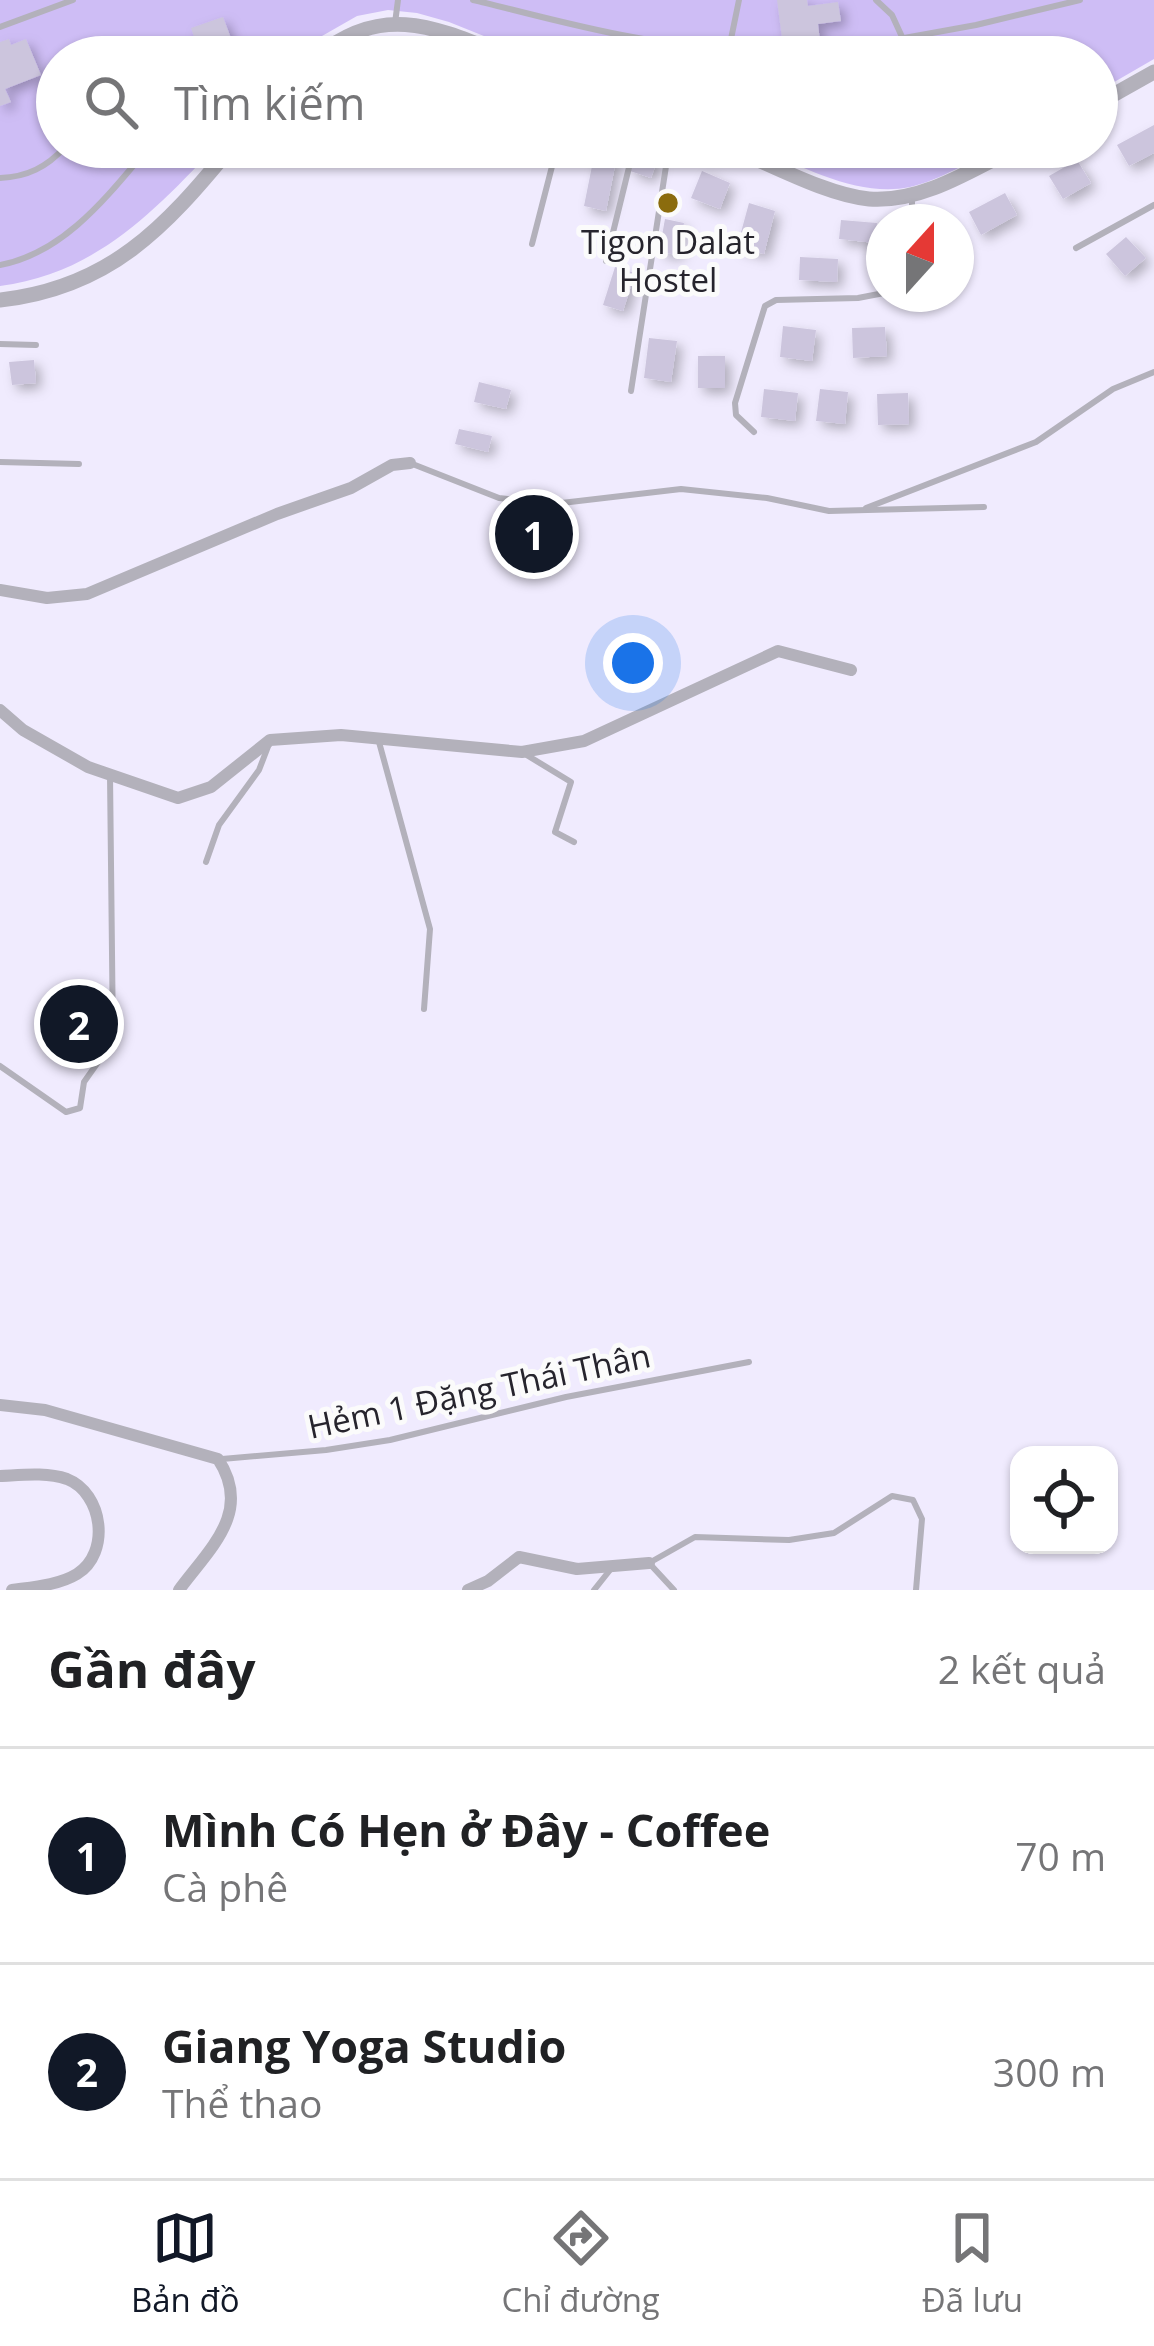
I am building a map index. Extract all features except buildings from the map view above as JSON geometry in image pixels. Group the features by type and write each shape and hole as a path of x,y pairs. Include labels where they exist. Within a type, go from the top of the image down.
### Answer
{"street":[{"path":"347,36 394,23 456,36"},
{"path":"1118,92 1154,72"},
{"path":"0,300 63,289 114,265 164,226 213,168"},
{"path":"784,168 866,199 912,195 974,168"},
{"path":"0,590 46,598 86,594 351,488 392,465 410,463"},
{"path":"4,717 88,767 178,798 211,788 270,740 340,735 522,752 584,741 778,652 851,670"},
{"path":"0,1406 45,1410 218,1460 231,1479 228,1523 179,1590"},
{"path":"0,1476 47,1475 71,1481 90,1499 99,1527 95,1550 76,1575 12,1590"},
{"path":"468,1590 519,1557 577,1569 649,1563"}],"lane":[{"path":"0,27 74,0"},
{"path":"472,0 635,36"},
{"path":"732,36 739,0"},
{"path":"876,0 892,15 902,36"},
{"path":"912,36 1079,0"},
{"path":"394,23 396,1"},
{"path":"0,178 20,178 41,168"},
{"path":"0,265 16,262 80,226 131,168"},
{"path":"532,244 551,168"},
{"path":"606,261 629,168"},
{"path":"631,391 666,168"},
{"path":"912,195 912,204"},
{"path":"1076,248 1154,205"},
{"path":"754,432 736,415 735,403 764,306 776,300 866,296"},
{"path":"0,344 36,345"},
{"path":"857,512 1036,442 1113,389 1154,372"},
{"path":"0,462 80,464"},
{"path":"410,463 483,493 553,504 681,490 766,498 816,510 984,507"},
{"path":"378,738 430,929 424,1010"},
{"path":"206,862 220,826 259,770 270,740"},
{"path":"522,752 571,782 555,832 574,842"},
{"path":"0,1066 66,1112 73,1112 80,1108 84,1082 113,1041 110,775"},
{"name":"Hẻm 1 Đặng Thái Thân","path":"218,1460 390,1440 566,1397 748,1362"},
{"path":"674,1590 649,1563 695,1537 789,1540 833,1533 884,1500 903,1497 913,1500 922,1520 916,1590"},
{"path":"594,1590 612,1567"}],"shaded area":[{"path":"0,0 1154,0 1154,59 1118,80 1118,36 484,36 417,13 388,10 357,16 322,36 36,36 36,168 194,168 145,217 93,254 34,279 0,286"},
{"path":"806,168 959,168 933,180 890,189 831,178"}],"place":[{"name":"Tigon Dalat Hostel","path":"668,203"},
{"name":"Mình Có Hẹn ở Đây - Coffee","path":"534,534"},
{"name":"Giang Yoga Studio","path":"79,1024"}]}
